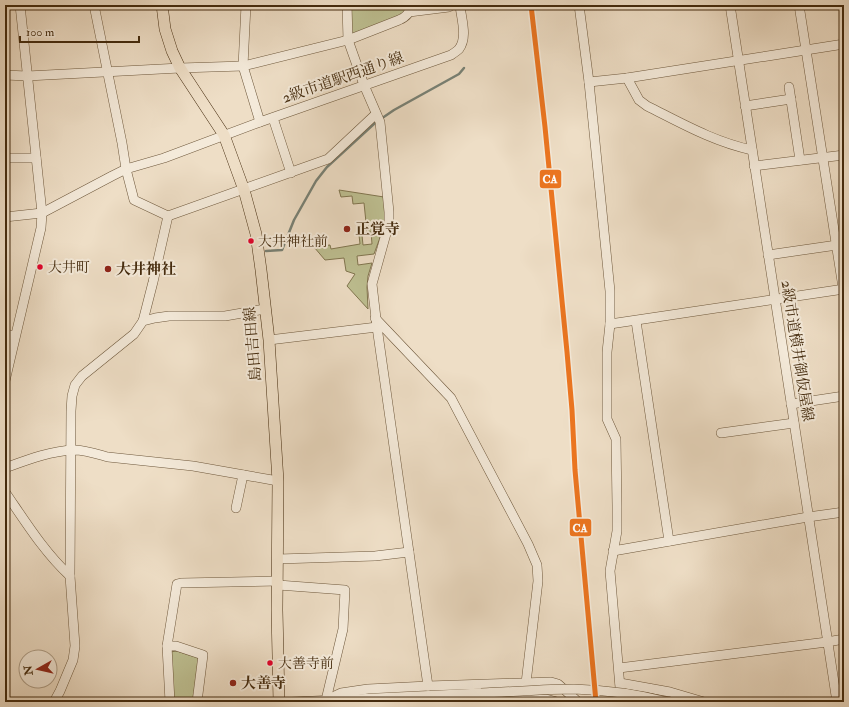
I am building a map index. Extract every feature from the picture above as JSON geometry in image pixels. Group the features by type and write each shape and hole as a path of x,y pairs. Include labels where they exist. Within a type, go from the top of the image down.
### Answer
{"main road":[{"name":"島田吉田線","path":"162,5 165,29 172,51 180,68 224,135 244,190 256,234 269,340 278,481 277,610 279,702"}],"street":[{"path":"5,381 41,228 42,213 20,5"},
{"path":"94,5 126,169 134,200 168,216 328,159 376,114"},
{"path":"246,5 243,66 260,122"},
{"path":"347,5 348,40 364,86 380,122 389,223 372,284 376,323 428,686"},
{"path":"409,8 420,5"},
{"name":"2級市道駅西通り線","path":"42,213 126,169 164,158 260,122 452,55 459,49 463,39 460,5"},
{"path":"579,5 589,82 610,291 610,324 607,352 607,419 616,439 617,506 617,531 610,571 621,699 634,702"},
{"name":"2級市道横井御仮屋線","path":"730,5 808,517 828,642 839,688 837,702"},
{"path":"610,324 844,291 799,5"},
{"path":"409,8 449,7"},
{"path":"5,75 27,76 243,66 348,40 407,16 409,8"},
{"path":"589,82 627,78 844,44"},
{"path":"627,78 639,100 647,106 715,139 752,150"},
{"path":"789,86 800,160"},
{"path":"745,106 791,99"},
{"path":"274,118 291,173"},
{"path":"754,166 844,154"},
{"path":"5,158 36,158"},
{"path":"5,217 42,213"},
{"path":"54,702 60,692 73,660 75,646 70,576 72,396 75,385 82,376 134,334 143,321 168,216"},
{"path":"768,255 836,245"},
{"path":"143,321 169,316 225,316 265,309"},
{"path":"636,321 669,541"},
{"path":"269,340 376,323"},
{"path":"376,323 451,398 528,544 537,565 538,582 525,701"},
{"path":"5,334 15,336"},
{"path":"791,404 844,396"},
{"path":"721,433 794,423"},
{"path":"5,468 44,455 76,450 108,457 193,466 278,481"},
{"path":"236,508 243,475"},
{"path":"5,492 33,533 59,566 70,576"},
{"path":"613,551 844,512"},
{"path":"278,559 375,556 409,552"},
{"path":"170,702 167,646 177,584 181,583 278,583 345,590 343,629 326,700"},
{"path":"619,668 844,639"},
{"path":"167,646 176,646 203,655 197,702"},
{"path":"326,700 341,693 368,689 551,682 558,684 576,700 576,702"},
{"path":"620,683 670,692 704,702"},
{"path":"482,698 573,689 612,691 650,697 668,702"},
{"path":"292,702 326,700 482,698 525,701 546,699 557,702"},
{"path":"326,700 336,702"}],"green space":[{"path":"349,5 403,5 405,7 405,15 355,35 350,32"},
{"path":"339,190 384,197 385,224 374,254 357,256 358,265 372,263 368,276 367,287 368,309 347,286 355,274 346,271 344,258 325,260 314,247 330,245 331,249 360,244 359,235 362,235 363,245 372,244 371,232 367,232 364,203 353,204 352,196 341,197"},
{"path":"177,651 199,658 194,698 174,699 170,652"}],"waterway":[{"path":"266,251 282,250 294,220 316,181 327,167 375,123 394,110 459,74 464,68"}],"transit line":[{"name":"CA","path":"531,5 545,127 567,352 575,470 596,702"}],"place":[{"name":"正覚寺","path":"347,229"},
{"name":"大井神社前","path":"251,241"},
{"name":"大井町","path":"40,267"},
{"name":"大井神社","path":"108,269"},
{"name":"大善寺前","path":"270,663"},
{"name":"大善寺","path":"233,683"}]}
